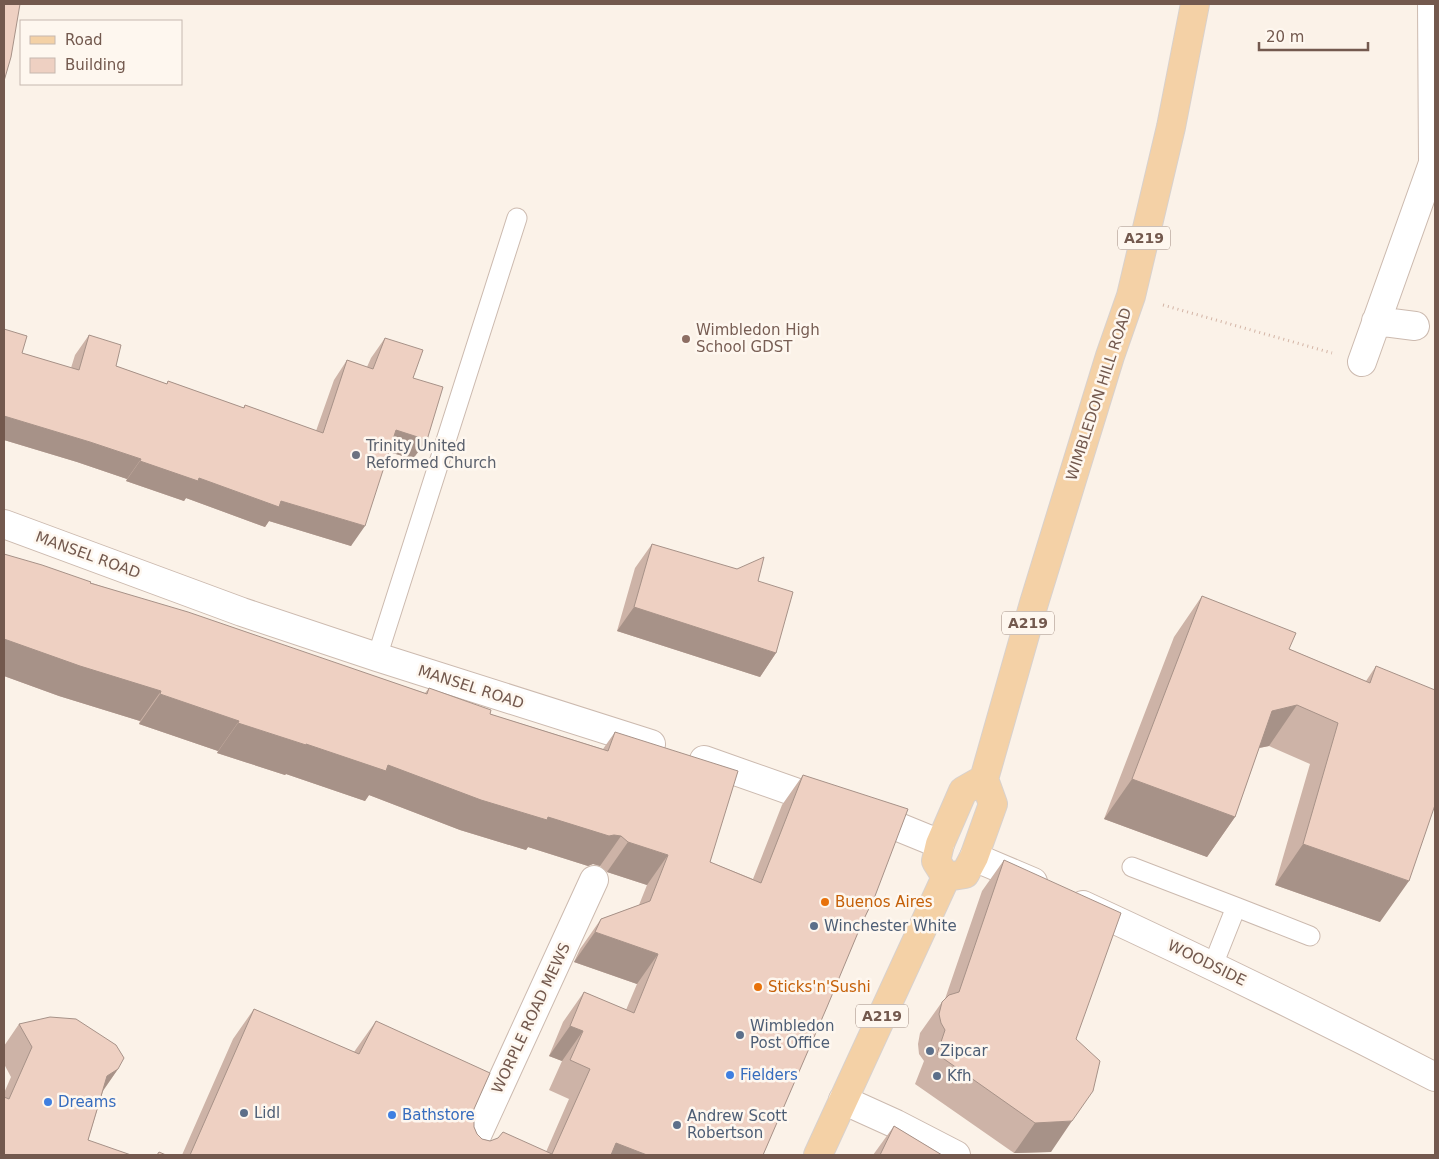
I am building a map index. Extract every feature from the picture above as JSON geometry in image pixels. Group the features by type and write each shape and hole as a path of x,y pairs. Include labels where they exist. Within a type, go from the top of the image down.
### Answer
{"main road":[{"name":"WIMBLEDON HILL ROAD","path":"984,779 1034,603 1110,356 1131,296 1171,127 1195,4"},
{"path":"984,779 993,804 966,874 946,877 936,861 940,844 963,791 984,779"},
{"name":"A219","path":"818,1155 946,877"}],"street":[{"path":"1362,362 1434,163 1432,4"},
{"path":"1376,321 1415,326"},
{"name":"MANSEL ROAD","path":"4,524 242,612 676,752 891,824 940,844"},
{"name":"WOODSIDE","path":"974,857 1213,965 1435,1077"},
{"name":"WORPLE ROAD MEWS","path":"468,1155 594,880"},
{"path":"843,1100 896,1124 956,1155"}],"lane":[{"path":"377,657 517,218"},
{"path":"1132,867 1310,936"},
{"path":"1213,965 1236,907"}],"path":[{"path":"1131,296 1362,362"}],"building":[{"path":"4,4 20,4 11,57 4,81"},
{"path":"4,329 27,336 22,353 79,370 89,335 121,345 116,366 167,384 168,381 244,408 245,405 323,433 347,360 373,369 385,338 423,350 413,378 443,387 427,440 396,430 365,526 281,501 279,507 199,478 198,481 140,461 141,459 4,416"},
{"path":"652,544 737,569 764,557 758,581 793,592 776,653 634,607"},
{"path":"4,554 42,565 90,583 188,612 427,694 429,688 491,710 490,714 608,751 615,732 738,771 710,862 761,883 803,775 908,809 875,896 763,1155 647,1155 616,1143 611,1155 190,1155 254,1009 359,1054 376,1021 490,1073 470,1118 474,1120 477,1134 482,1139 490,1141 498,1138 503,1132 552,1154 590,1069 570,1060 583,1031 570,1026 584,992 634,1013 658,954 595,932 601,919 650,901 668,855 628,842 621,836 609,836 548,817 547,820 481,800 388,765 386,771 238,723 239,721 160,694 161,691 80,666 4,639"},
{"path":"1202,596 1296,633 1289,649 1370,683 1376,666 1435,690 1435,805 1409,881 1303,844 1338,723 1297,705 1272,711 1235,817 1132,779"},
{"path":"1004,860 1121,913 1076,1039 1100,1061 1093,1091 1072,1121 1035,1123 937,1054 945,1030 939,1014 942,1002 949,995 959,992"},
{"name":"Dreams","path":"50,1017 76,1019 116,1045 124,1058 118,1069 107,1076 88,1140 131,1155 4,1155 4,1097 9,1099 32,1047 19,1024"},
{"path":"894,1126 942,1155 880,1155"}],"place":[{"name":"Wimbledon High School GDST","path":"686,339"},
{"name":"Trinity United Reformed Church","path":"356,455"},
{"name":"Buenos Aires","path":"825,902"},
{"name":"Winchester White","path":"814,926"},
{"name":"Sticks'n'Sushi","path":"758,987"},
{"name":"Wimbledon Post Office","path":"740,1035"},
{"name":"Zipcar","path":"930,1051"},
{"name":"Fielders","path":"730,1075"},
{"name":"Kfh","path":"937,1076"},
{"name":"Dreams","path":"48,1102"},
{"name":"Lidl","path":"244,1113"},
{"name":"Bathstore","path":"392,1115"},
{"name":"Andrew Scott Robertson","path":"677,1125"}]}
